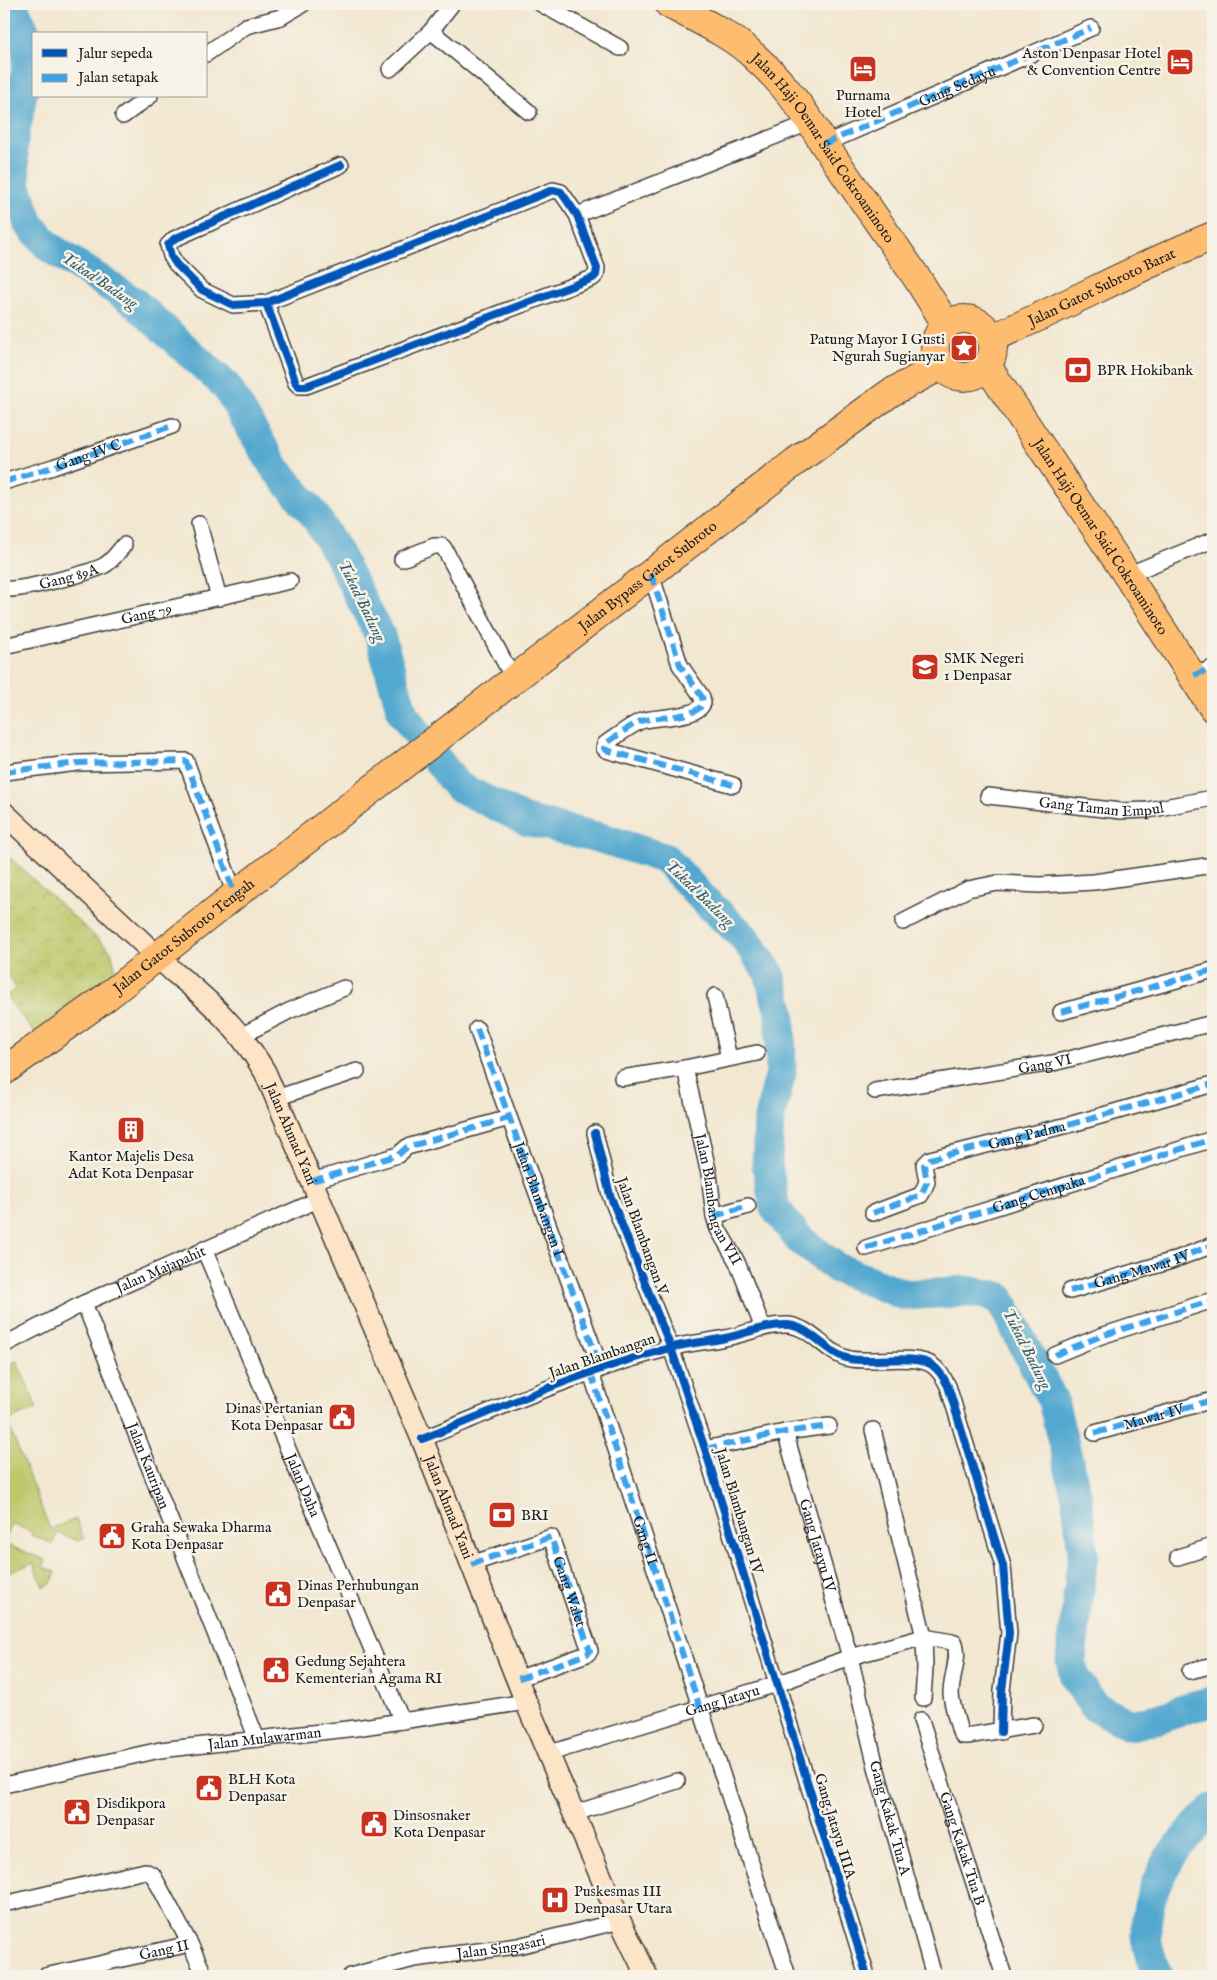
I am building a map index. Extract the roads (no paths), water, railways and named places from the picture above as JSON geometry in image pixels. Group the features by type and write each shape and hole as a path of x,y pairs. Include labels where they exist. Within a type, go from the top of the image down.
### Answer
{"highway":[{"name":"Jalan Haji Oemar Said Cokroaminoto","path":"669,4 733,40 755,56 818,133 917,278 946,324"},
{"name":"Jalan Gatot Subroto Barat","path":"992,338 1040,318 1086,293 1213,236"},
{"path":"962,318 979,322 986,329 992,338 993,352 987,366 979,373 969,377 958,377 949,373 941,366 934,350 935,340 939,331 946,324 962,318"},
{"name":"Jalan Bypass Gatot Subroto","path":"362,797 795,462 890,393 941,366"},
{"name":"Jalan Haji Oemar Said Cokroaminoto","path":"987,366 1127,575 1203,672 1213,708"},
{"name":"Jalan Gatot Subroto Tengah","path":"4,1071 69,1025 158,957 362,797"}],"main road":[{"name":"Jalan Ahmad Yani","path":"4,814 158,957 191,985 241,1036 260,1064 316,1190 422,1440 526,1702 550,1753 620,1921 647,1976"}],"street":[{"path":"208,53 246,26 281,17 303,4"},
{"path":"390,69 431,31 452,4"},
{"path":"541,4 620,48"},
{"name":"Gang Sedayu","path":"577,215 818,133 1090,28"},
{"path":"431,31 529,112"},
{"path":"123,116 147,98"},
{"path":"266,302 296,383 299,386 306,386 593,278 597,272 577,215 561,192 553,190 266,302 233,304 202,290 185,275 171,256 168,245 170,242 340,165"},
{"name":"Gang IV C","path":"4,482 172,426"},
{"path":"198,524 219,598"},
{"path":"1127,575 1213,540"},
{"name":"Gang 89A","path":"4,589 20,588 96,569 110,561 124,545"},
{"path":"402,559 434,546 442,546 444,548 514,680"},
{"path":"651,574 680,665 702,697 703,703 699,708 681,715 640,722 605,744 604,748 605,750 733,785"},
{"name":"Gang 79","path":"4,646 290,581"},
{"path":"4,772 78,763 186,760 235,895"},
{"name":"Gang Taman Empul","path":"988,796 1121,811 1148,810 1213,798"},
{"path":"903,922 968,889 998,883 1039,885 1094,882 1213,865"},
{"path":"1061,1012 1213,970"},
{"path":"241,1036 289,1011 344,988"},
{"path":"715,996 729,1058"},
{"name":"Gang VI","path":"875,1092 1054,1063 1213,1023"},
{"name":"Jalan Blambangan I","path":"477,1029 596,1371"},
{"path":"622,1078 685,1068 756,1053"},
{"name":"Jalan Blambangan VII","path":"685,1068 709,1174 714,1216 718,1228 737,1262 763,1328"},
{"path":"276,1098 357,1071"},
{"name":"Gang Padma","path":"873,1213 921,1195 927,1182 924,1166 930,1158 1072,1124 1213,1084"},
{"name":"Jalan Majapahit","path":"4,1345 84,1303 204,1249 316,1190 398,1155 407,1147 509,1118"},
{"name":"Jalan Blambangan V","path":"595,1132 610,1195 671,1348"},
{"name":"Gang Cempaka","path":"866,1248 1213,1140"},
{"path":"714,1216 748,1206"},
{"name":"Gang Mawar IV","path":"1070,1291 1171,1261 1213,1245"},
{"name":"Jalan Daha","path":"204,1249 402,1722"},
{"path":"1055,1355 1101,1336 1213,1300"},
{"name":"Jalan Kauripan","path":"84,1303 257,1739"},
{"name":"Jalan Blambangan","path":"422,1440 596,1371 671,1348 776,1325 789,1325 801,1329 837,1356 864,1360 923,1361 940,1373 948,1386 1003,1566 1009,1633 1002,1690 1001,1732"},
{"name":"Jalan Blambangan IV","path":"671,1348 705,1449 777,1684"},
{"name":"Gang II","path":"596,1371 700,1708 788,1976"},
{"name":"Mawar IV","path":"1095,1433 1213,1400"},
{"path":"705,1449 785,1432 829,1426"},
{"path":"873,1430 924,1637 923,1698"},
{"name":"Gang Jatayu IV","path":"785,1432 850,1657"},
{"name":"Gang Walet","path":"471,1564 551,1537 590,1651 588,1654 517,1679"},
{"path":"1178,1557 1213,1546"},
{"path":"924,1637 955,1643 956,1659 951,1694 961,1734 966,1736 1001,1732 1034,1725"},
{"name":"Gang Jatayu","path":"550,1753 777,1684 850,1657 924,1637"},
{"name":"Gang Kakak Tua A","path":"850,1657 876,1767 934,1976"},
{"path":"1190,1671 1213,1665"},
{"name":"Gang Jatayu IIIA","path":"777,1684 867,1976"},
{"name":"Jalan Mulawarman","path":"4,1785 160,1750 402,1722 526,1702"},
{"name":"Gang Kakak Tua B","path":"920,1720 1004,1976"},
{"path":"575,1813 677,1781"},
{"path":"4,1904 144,1871 153,1875 190,1944"},
{"name":"Jalan Singasari","path":"350,1976 366,1974 414,1960 518,1946 620,1921"},
{"name":"Gang II","path":"45,1976 190,1944 206,1976"}],"waterway":[{"name":"Tukad Badung","path":"9,4 13,6 25,33 28,63 12,146 16,187 29,224 49,247 134,302 226,386 275,468 314,514 338,554 380,636 403,714 457,786 525,820 601,838 666,859 704,900 744,937 769,973 780,1013 781,1073 769,1118 767,1165 775,1208 799,1239 837,1268 905,1295 967,1291 999,1297 1053,1401 1077,1498 1083,1554 1071,1660 1075,1678 1094,1706 1130,1725 1161,1718 1194,1706 1213,1702"},
{"name":"Tukad Badung","path":"1157,1976 1146,1940 1147,1916 1151,1898 1157,1881 1176,1850 1213,1809"}],"place":[{"name":"Aston Denpasar Hotel & Convention Centre","path":"1180,62"},
{"name":"Purnama Hotel","path":"863,69"},
{"name":"Patung Mayor I Gusti Ngurah Sugianyar","path":"964,348"},
{"name":"BPR Hokibank","path":"1078,370"},
{"name":"SMK Negeri 1 Denpasar","path":"925,667"},
{"name":"Kantor Majelis Desa Adat Kota Denpasar","path":"131,1130"},
{"name":"Dinas Pertanian Kota Denpasar","path":"342,1417"},
{"name":"BRI","path":"502,1515"},
{"name":"Graha Sewaka Dharma Kota Denpasar","path":"112,1536"},
{"name":"Dinas Perhubungan Denpasar","path":"278,1594"},
{"name":"Gedung Sejahtera Kementerian Agama RI","path":"276,1670"},
{"name":"BLH Kota Denpasar","path":"209,1788"},
{"name":"Disdikpora Denpasar","path":"77,1812"},
{"name":"Dinsosnaker Kota Denpasar","path":"374,1824"},
{"name":"Puskesmas III Denpasar Utara","path":"555,1900"}]}
